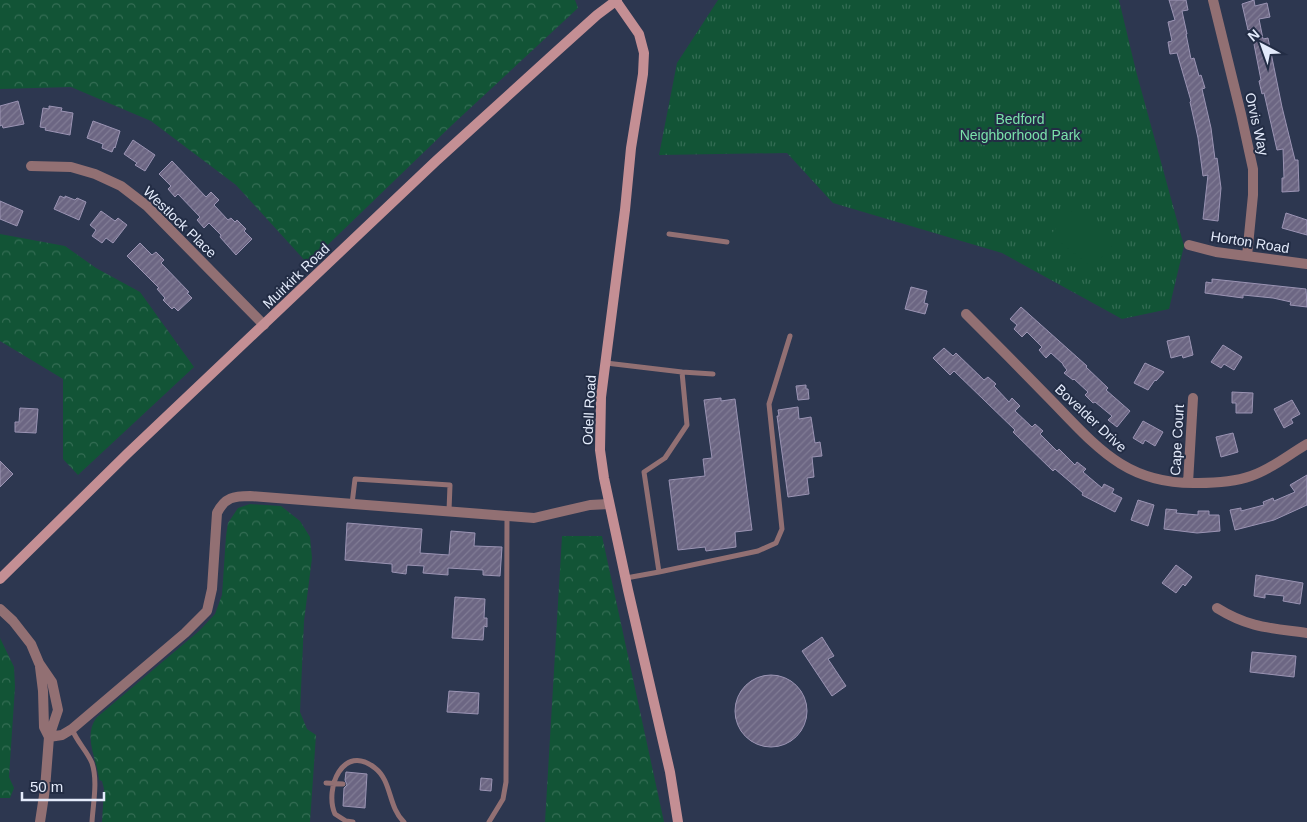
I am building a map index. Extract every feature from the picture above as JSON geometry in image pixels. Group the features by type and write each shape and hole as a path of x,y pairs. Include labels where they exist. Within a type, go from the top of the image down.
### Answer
{"main road":[{"name":"Muirkirk Road","path":"0,579 128,454 436,161 616,0"},
{"name":"Odell Road","path":"616,0 639,34 644,53 601,397 600,450 609,504 625,578 670,772 678,822"}],"street":[{"name":"Orvis Way","path":"1213,0 1253,169 1253,195 1247,256"},
{"name":"Westlock Place","path":"31,166 71,167 95,174 121,186 146,206 264,325"},
{"name":"Horton Road","path":"1190,245 1216,252 1307,264"},
{"name":"Bovelder Drive","path":"966,314 1081,432 1126,469 1141,475 1174,483 1220,482 1263,472 1307,444"},
{"name":"Cape Court","path":"1188,483 1193,398"},
{"path":"49,737 62,735 72,729 186,633 207,611 212,589 217,513 222,504 235,496 534,518 590,505 609,504"},
{"path":"1217,608 1239,621 1258,626 1307,633"},
{"path":"0,609 14,621 25,636 39,663 52,682 58,710 49,737 40,822"},
{"path":"39,663 43,691 44,727 49,737"}],"lane":[{"path":"669,234 727,242"},
{"path":"625,578 758,551 776,543 782,529 769,404 790,336"},
{"path":"606,363 713,374"},
{"path":"660,572 644,472 665,458 687,425 682,372"},
{"path":"352,504 355,479 450,485 449,511"},
{"path":"490,822 503,799 506,782 507,516"},
{"path":"72,729 75,737 92,762 95,785 92,822"},
{"path":"353,822 346,821 335,814 332,801 337,774 344,765 356,761 369,764 382,775 394,808 404,822"},
{"path":"326,783 344,784"}],"green space":[{"path":"0,0 575,0 578,8 452,125 308,264 236,185 151,121 71,87 0,89"},
{"name":"Bedford Neighborhood Park","path":"718,0 1119,0 1136,71 1184,246 1169,309 1122,319 1002,253 833,203 787,153 659,155 677,63"},
{"path":"1072,211 1112,246 1092,268 1051,234"},
{"path":"0,234 65,246 96,268 140,292 194,367 78,475 63,459 63,379 0,341"},
{"path":"250,504 281,506 300,521 310,537 312,558 304,621 300,712 307,729 316,735 310,822 102,822 104,789 102,781 99,780 92,749 92,726 96,718 199,631 215,614 222,595 228,523 238,508"},
{"path":"562,536 602,536 664,822 545,822"},
{"path":"0,638 14,667 15,687 9,777 14,788 10,798 0,798"}],"building":[{"path":"1169,0 1186,0 1188,10 1182,11 1186,34 1191,59 1194,58 1199,76 1201,75 1205,88 1202,89 1211,128 1215,159 1217,158 1221,188 1218,221 1203,219 1208,175 1203,176 1191,101 1177,53 1170,54 1168,42 1172,41 1168,22 1175,20"},
{"path":"1254,0 1255,6 1267,3 1270,17 1259,19 1263,39 1268,38 1295,160 1298,160 1299,191 1282,192 1282,178 1284,178 1283,149 1277,150 1264,93 1262,94 1259,81 1261,80 1251,29 1248,30 1242,4"},
{"path":"18,101 24,124 3,128 2,125 0,126 0,106"},
{"path":"49,106 62,108 61,111 73,113 70,135 45,130 46,128 40,127 43,108 49,109"},
{"path":"93,121 120,131 112,152 102,148 103,144 87,138"},
{"path":"133,140 155,155 145,171 135,165 137,163 124,154"},
{"path":"172,161 206,197 211,192 219,200 214,205 228,220 231,218 235,222 237,220 246,229 244,231 252,239 236,255 209,223 204,228 197,220 200,217 178,194 175,197 168,189 171,186 159,174"},
{"path":"60,196 75,200 77,198 86,202 79,220 54,209"},
{"path":"0,201 23,211 17,226 0,219"},
{"path":"101,211 115,221 118,218 127,225 113,243 106,238 102,243 92,236 96,230 90,225"},
{"path":"1286,213 1307,220 1307,235 1282,228"},
{"path":"140,243 152,255 156,252 164,260 161,263 189,292 187,293 192,298 178,311 174,307 172,309 163,300 165,298 157,289 159,288 127,256"},
{"path":"1212,279 1306,289 1307,307 1290,305 1291,302 1273,298 1243,295 1243,298 1205,293 1206,282 1212,283"},
{"path":"911,287 927,291 924,303 928,304 925,314 905,309"},
{"path":"1021,307 1087,366 1108,388 1106,390 1130,411 1117,427 1108,420 1112,416 1095,402 1093,403 1085,395 1088,392 1074,379 1064,373 1067,370 1063,364 1051,353 1046,358 1039,350 1042,347 1027,332 1022,337 1014,329 1017,325 1010,319"},
{"path":"1189,336 1193,355 1183,358 1182,355 1171,358 1167,341"},
{"path":"1223,345 1242,357 1234,370 1224,364 1221,368 1211,362"},
{"path":"944,348 953,356 956,353 984,380 988,377 996,384 994,386 1009,402 1012,398 1020,406 1015,411 1032,427 1035,424 1043,431 1040,434 1057,451 1059,449 1075,465 1077,462 1086,469 1083,472 1102,488 1104,484 1114,489 1112,493 1122,498 1115,512 1082,495 1083,493 1055,469 1053,471 1013,432 1015,430 954,371 950,375 933,358"},
{"path":"1145,363 1164,372 1148,390 1134,383"},
{"path":"806,385 809,399 798,400 796,386"},
{"path":"1232,392 1253,393 1252,413 1236,413 1236,403 1232,403"},
{"path":"721,398 721,401 735,399 752,530 735,532 736,547 706,551 705,547 678,550 669,480 705,476 703,459 712,458 704,400"},
{"path":"1292,400 1300,414 1291,419 1293,423 1284,428 1274,409"},
{"path":"798,407 799,419 811,417 815,443 820,442 822,456 812,457 814,477 807,478 809,494 788,497 777,416 779,416 778,410"},
{"path":"20,408 38,409 36,433 15,432 15,422 19,422"},
{"path":"1143,421 1163,432 1155,446 1145,440 1143,444 1133,438"},
{"path":"1233,433 1238,452 1221,457 1216,437"},
{"path":"0,461 13,474 0,487"},
{"path":"1307,475 1307,505 1274,520 1235,530 1230,510 1241,508 1241,511 1264,505 1263,502 1273,498 1274,501 1295,492 1290,485"},
{"path":"1138,500 1154,505 1148,526 1131,520"},
{"path":"1166,509 1177,510 1176,513 1198,515 1198,511 1209,511 1209,515 1219,515 1220,531 1197,533 1164,529"},
{"path":"347,523 422,529 420,553 449,555 451,531 475,533 474,546 502,547 500,576 483,575 483,570 448,568 448,575 423,573 424,566 407,565 406,574 392,572 392,564 345,560"},
{"path":"1176,565 1192,577 1176,593 1162,583"},
{"path":"1256,575 1303,583 1300,604 1283,601 1284,596 1265,594 1265,598 1254,596"},
{"path":"455,597 485,599 484,618 487,618 487,627 484,626 483,640 452,638"},
{"path":"822,637 834,656 828,659 846,686 832,696 802,651"},
{"path":"1252,652 1296,656 1294,677 1250,672"},
{"path":"771,675 791,681 801,691 807,711 801,731 791,741 771,747 751,741 741,731 735,711 741,691 751,681"},
{"path":"449,691 479,693 478,714 447,712"},
{"path":"346,772 367,774 365,808 343,806 344,788 347,785 345,780"},
{"path":"481,778 492,779 491,791 480,790"}]}
